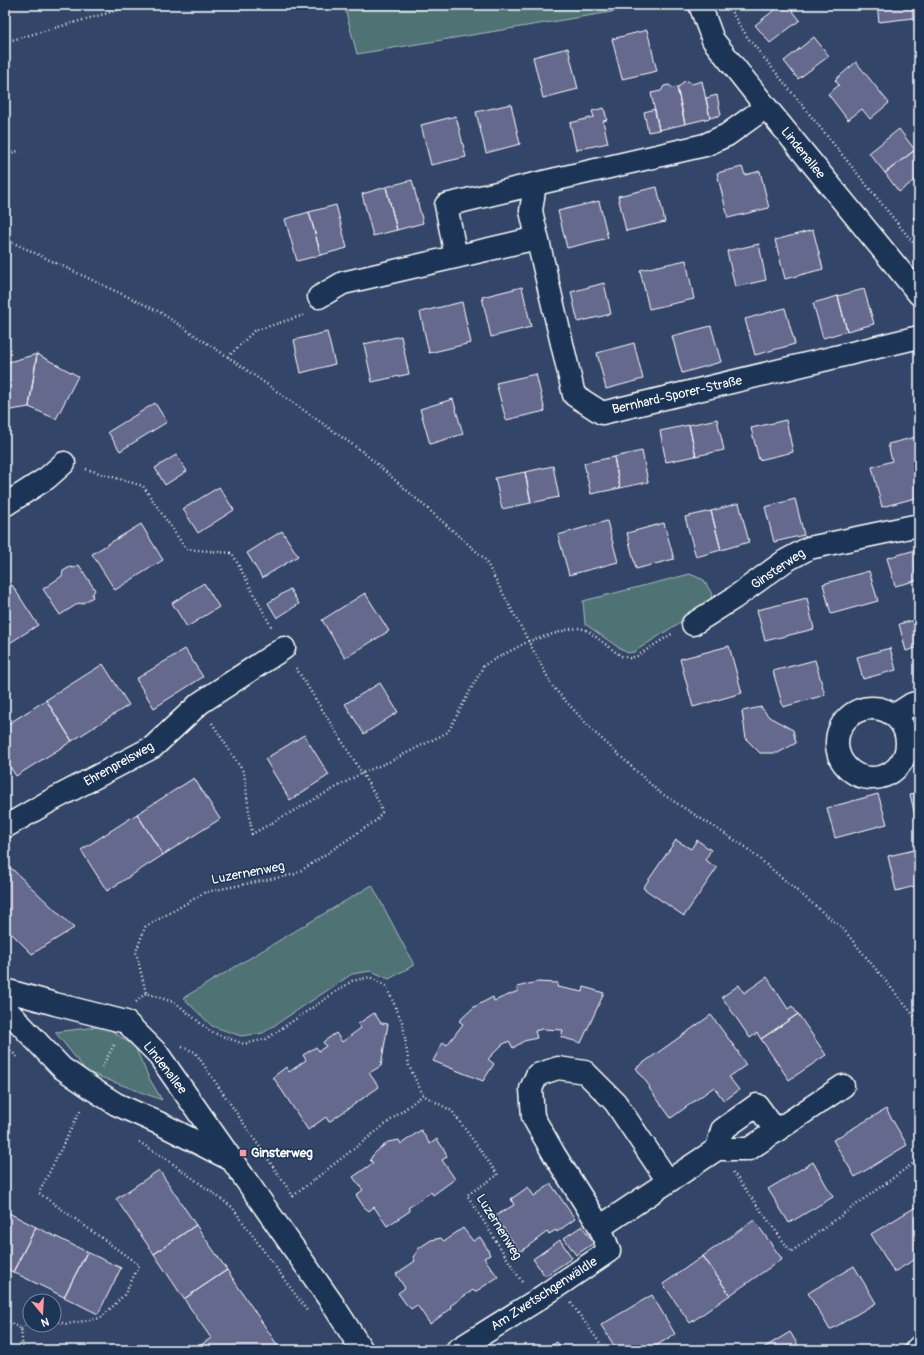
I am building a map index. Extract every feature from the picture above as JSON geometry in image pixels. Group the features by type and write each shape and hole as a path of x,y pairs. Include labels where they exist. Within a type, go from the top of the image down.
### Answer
{"street":[{"name":"Lindenallee","path":"700,5 712,40 919,294"},
{"path":"456,257 446,205 705,145 727,135 766,107"},
{"name":"Bernhard-Sporer-Straße","path":"535,184 531,211 574,395 602,413 919,337"},
{"path":"319,297 343,283 537,238"},
{"path":"5,505 47,478 64,463"},
{"name":"Ginsterweg","path":"693,624 734,598 785,561 809,548 919,525"},
{"name":"Ehrenpreisweg","path":"5,827 50,801 153,746 200,704 284,648"},
{"path":"894,715 912,704 919,702"},
{"path":"5,990 126,1022"},
{"name":"Lindenallee","path":"5,1008 62,1068 91,1088 116,1104 162,1124 231,1159"},
{"name":"Lindenallee","path":"126,1022 157,1053 332,1303 362,1350"},
{"name":"Am Zwetschgenwäldle","path":"457,1350 534,1302 609,1251 600,1227 554,1154 533,1117 531,1088 538,1075 558,1068 585,1072 615,1102 668,1182"},
{"path":"600,1227 717,1149 749,1149 843,1086"},
{"path":"717,1149 722,1130 757,1105 776,1131"},
{"path":"916,1350 919,1347"}],"path":[{"path":"5,42 136,5"},
{"path":"729,5 729,8 748,38 919,250"},
{"path":"5,155 18,151"},
{"path":"5,239 158,311 228,357 363,452 484,558 553,687 592,730 659,792 744,846 844,930 919,1022"},
{"path":"228,357 254,331 310,313 319,297"},
{"name":"Luzernenweg","path":"64,463 143,486 186,549 232,553 284,648 362,773 379,802 382,812 378,820 296,874 206,892 145,927 136,952 146,993 176,1003 211,1032 244,1044 266,1039 352,981 370,977 386,986 403,1024 409,1066 423,1095 452,1111 498,1175 468,1195 534,1302"},
{"path":"200,704 244,774 252,834 362,773 448,732 484,665 529,641 570,629 580,628 588,631 621,656 630,658 637,656 681,628 693,624"},
{"path":"62,1323 67,1324 101,1318 125,1294 139,1265 39,1193 91,1088 126,1022"},
{"path":"5,1045 23,1062"},
{"path":"181,1046 195,1052 293,1196 423,1095"},
{"path":"133,1138 165,1158 232,1207 308,1313"},
{"path":"717,1149 791,1252 919,1159"},
{"path":"558,1285 605,1350"},
{"path":"5,1319 21,1330 23,1350"}],"green space":[{"path":"344,5 654,5 357,54"},
{"path":"690,574 704,580 712,594 710,603 634,652 628,653 622,650 585,624 583,601"},
{"path":"372,885 414,965 389,979 371,971 352,974 263,1033 241,1036 212,1026 183,998"},
{"path":"105,1026 135,1047 149,1078 162,1100 87,1072 55,1032"}],"building":[{"path":"781,5 788,5 800,20 770,43 755,25"},
{"path":"877,5 912,5 913,18 879,22"},
{"path":"647,30 657,71 622,79 612,39"},
{"path":"814,37 829,56 798,79 784,61"},
{"path":"568,48 578,89 543,98 533,57"},
{"path":"856,62 889,103 870,119 862,109 848,120 828,94 839,85 835,80"},
{"path":"688,81 692,84 702,81 710,118 685,124 677,87 683,82"},
{"path":"669,85 673,88 677,87 685,124 659,130 651,93 661,91 664,86"},
{"path":"717,95 721,115 710,118 706,98"},
{"path":"511,104 520,144 486,153 476,112"},
{"path":"604,108 607,120 603,121 608,143 576,150 570,123 594,117 592,111"},
{"path":"655,109 659,130 648,132 644,112"},
{"path":"456,116 466,157 431,165 421,125"},
{"path":"899,129 915,150 885,173 869,153"},
{"path":"915,150 919,155 919,177 899,192 885,173"},
{"path":"742,167 745,175 760,171 769,208 728,218 717,173"},
{"path":"412,180 423,223 397,230 386,187"},
{"path":"386,187 397,230 373,236 362,194"},
{"path":"657,187 665,222 626,231 618,196"},
{"path":"599,201 608,238 567,248 558,211"},
{"path":"336,205 347,248 321,255 309,212"},
{"path":"309,212 321,255 297,261 285,219"},
{"path":"919,213 919,225 913,218"},
{"path":"813,230 823,269 785,279 775,240"},
{"path":"759,244 766,280 735,287 727,251"},
{"path":"686,260 694,299 649,309 640,270"},
{"path":"604,283 611,314 578,322 571,292"},
{"path":"522,287 531,327 491,337 482,297"},
{"path":"864,289 874,324 847,331 838,296"},
{"path":"838,296 847,331 823,338 813,303"},
{"path":"462,302 471,343 429,353 420,312"},
{"path":"785,308 795,344 755,355 745,319"},
{"path":"711,326 721,362 682,373 672,336"},
{"path":"327,332 335,364 301,373 294,340"},
{"path":"401,336 409,374 372,382 364,344"},
{"path":"634,343 643,379 606,389 597,353"},
{"path":"37,354 29,407 5,411 5,363"},
{"path":"37,354 78,376 56,419 29,407"},
{"path":"536,374 545,411 506,420 496,383"},
{"path":"453,399 463,434 430,444 420,409"},
{"path":"155,403 167,422 120,451 108,432"},
{"path":"717,419 724,450 696,456 689,425"},
{"path":"786,420 793,452 759,460 751,428"},
{"path":"689,425 696,456 666,462 660,431"},
{"path":"916,437 919,451 919,497 882,507 872,467 892,461 888,444"},
{"path":"642,451 648,482 620,488 614,457"},
{"path":"176,455 187,471 165,485 155,468"},
{"path":"614,457 620,488 591,494 584,463"},
{"path":"553,466 559,497 531,503 525,472"},
{"path":"525,472 531,503 502,509 495,478"},
{"path":"219,487 234,510 198,533 183,509"},
{"path":"795,499 804,535 774,542 765,507"},
{"path":"739,503 749,542 721,550 711,511"},
{"path":"711,511 721,550 696,557 685,517"},
{"path":"607,521 618,562 569,575 558,535"},
{"path":"664,523 674,559 636,569 627,533"},
{"path":"141,524 163,560 115,590 92,554"},
{"path":"282,531 298,556 262,578 247,553"},
{"path":"919,549 919,580 895,586 887,558"},
{"path":"79,565 95,590 92,595 93,597 81,604 79,603 60,615 43,589 62,576 63,571 70,567 74,568"},
{"path":"869,571 878,601 831,614 823,584"},
{"path":"204,583 219,607 187,627 172,603"},
{"path":"12,585 38,625 5,646 5,589"},
{"path":"290,589 299,604 277,618 268,603"},
{"path":"365,593 389,631 345,658 322,620"},
{"path":"807,598 814,629 765,641 757,610"},
{"path":"919,619 919,647 906,651 899,624"},
{"path":"729,646 742,693 693,707 680,659"},
{"path":"890,648 896,670 863,679 857,657"},
{"path":"185,649 203,677 154,708 136,679"},
{"path":"815,660 825,695 783,707 773,671"},
{"path":"103,664 129,705 72,741 46,700"},
{"path":"380,683 398,712 364,734 345,704"},
{"path":"46,700 72,741 16,776 5,759 5,726"},
{"path":"761,707 769,717 793,730 796,743 778,753 760,753 746,739 742,711"},
{"path":"304,735 329,775 290,800 265,759"},
{"path":"194,778 220,819 163,855 137,814"},
{"path":"919,792 919,824 917,824 910,794"},
{"path":"878,794 887,824 835,838 827,808"},
{"path":"137,814 163,855 107,891 81,850"},
{"path":"676,840 691,849 697,840 711,850 705,860 717,868 684,916 643,888"},
{"path":"919,849 919,885 896,891 888,856"},
{"path":"10,867 74,928 32,954 5,927 5,870"},
{"path":"767,977 788,1009 792,1006 798,1014 761,1039 757,1033 750,1038 722,997 739,985 744,993"},
{"path":"537,982 558,983 557,987 583,992 584,987 604,993 581,1043 561,1037 563,1030 542,1029 535,1031 537,1038 524,1041 513,1048 509,1041 502,1045 488,1059 494,1064 483,1081 433,1061 443,1042 447,1045 463,1024 459,1021 474,1007 493,997 494,1001 518,991 517,987"},
{"path":"374,1013 381,1023 388,1024 381,1066 369,1073 379,1087 329,1122 326,1117 308,1130 273,1077 286,1067 289,1072 306,1060 303,1055 316,1047 319,1051 326,1046 323,1042 336,1033 342,1042 361,1028 358,1024"},
{"path":"798,1014 826,1055 789,1080 761,1039"},
{"path":"711,1015 746,1065 729,1077 739,1090 724,1101 714,1087 671,1118 636,1068"},
{"path":"886,1109 907,1145 855,1177 833,1140"},
{"path":"421,1130 430,1144 437,1139 447,1157 442,1160 455,1179 433,1195 431,1192 408,1208 410,1211 387,1226 374,1207 369,1211 364,1207 356,1195 363,1190 353,1177 373,1163 370,1160 373,1155 388,1142 399,1140 401,1144"},
{"path":"813,1162 833,1197 789,1223 768,1189"},
{"path":"159,1170 196,1225 154,1254 116,1199"},
{"path":"551,1184 575,1219 557,1232 556,1230 549,1234 547,1232 520,1252 495,1216 514,1205 511,1199 528,1187 534,1196"},
{"path":"919,1205 919,1257 894,1272 871,1234"},
{"path":"5,1211 36,1227 13,1272 5,1268"},
{"path":"754,1220 782,1259 730,1295 703,1256"},
{"path":"196,1225 227,1270 184,1299 154,1254"},
{"path":"582,1226 594,1243 576,1255 564,1238"},
{"path":"36,1227 87,1252 64,1297 62,1296 62,1293 56,1293 13,1272"},
{"path":"463,1228 473,1241 480,1237 490,1255 484,1258 498,1277 475,1292 473,1290 450,1306 452,1308 430,1324 417,1305 411,1309 398,1293 405,1288 396,1274 415,1261 413,1257 419,1248 431,1240 441,1238 444,1241"},
{"path":"560,1240 572,1258 545,1276 533,1259"},
{"path":"87,1252 121,1268 98,1314 64,1297"},
{"path":"703,1256 730,1295 690,1323 663,1284"},
{"path":"854,1266 876,1303 830,1330 808,1293"},
{"path":"227,1270 278,1346 272,1350 205,1350 201,1345 211,1338 184,1299"},
{"path":"652,1295 675,1334 649,1350 617,1350 601,1325"},
{"path":"790,1332 801,1350 760,1350"},
{"path":"557,1342 563,1350 545,1350"},
{"path":"201,1345 205,1350 194,1350"}],"place":[{"name":"Ginsterweg","path":"243,1153"}]}
